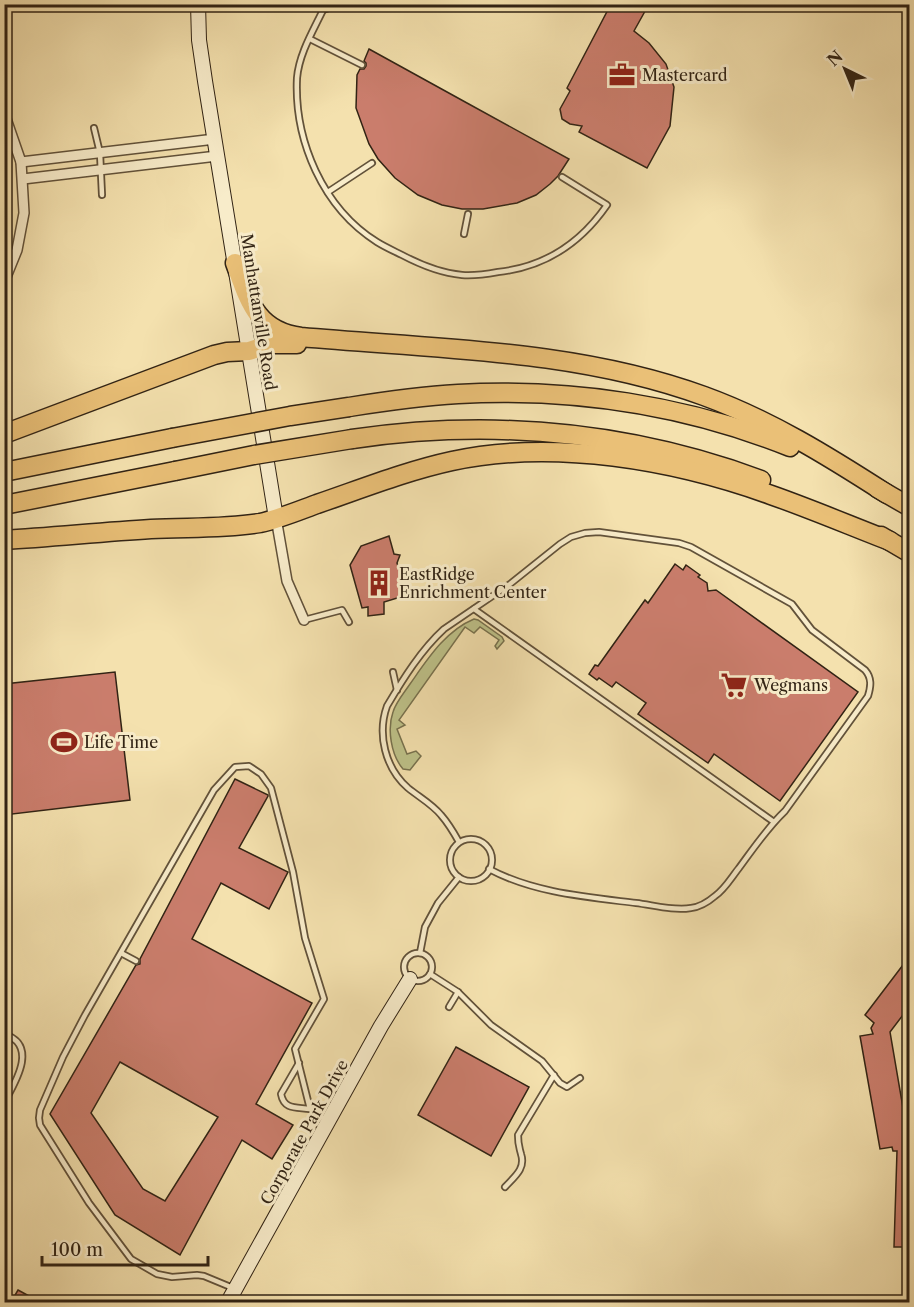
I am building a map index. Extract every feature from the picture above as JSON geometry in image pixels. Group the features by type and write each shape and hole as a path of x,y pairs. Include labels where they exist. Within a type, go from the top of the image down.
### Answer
{"highway":[{"path":"235,263 252,306 264,322 286,335 386,345 458,349 564,361 620,371 668,384 720,402 787,433 909,507"},
{"path":"4,434 220,353 249,351 276,344 386,345"},
{"path":"4,472 290,416 419,397 500,393 550,394 621,401 720,423 816,457 887,494"},
{"path":"4,505 254,455 352,439 429,431 489,429 530,431 570,434 629,443 707,461 774,484 820,504 909,553"},
{"path":"4,540 150,529 233,526 262,522 408,473 449,462 496,454 567,452 633,460 715,478 771,495 890,542"}],"street":[{"name":"Manhattanville Road","path":"198,4 201,56 276,518 287,580 304,620"},
{"path":"4,113 21,162 24,213 17,250 4,282"},
{"path":"21,162 215,140"},
{"path":"23,179 217,156"},
{"name":"Corporate Park Drive","path":"228,1302 381,1026 410,979"}],"lane":[{"path":"334,4 332,7 323,7 304,50 297,76 298,116 306,148 315,170 345,215 365,233 418,264 442,271 463,275 524,268 562,251 597,219 607,205 562,177"},
{"path":"310,39 362,65"},
{"path":"94,128 100,153 102,195"},
{"path":"328,192 372,163"},
{"path":"464,234 468,214"},
{"path":"459,842 441,815 406,786 388,758 382,735 387,706 434,638 571,537 599,532 685,544 792,604 812,630 870,675 871,686 868,696 785,811 774,822 723,890 704,904 688,909 602,900 513,880 489,869"},
{"path":"474,609 774,822"},
{"path":"304,620 342,610 349,622"},
{"path":"393,672 397,690"},
{"path":"235,1289 204,1276 172,1277 157,1274 131,1259 89,1203 40,1125 39,1118 40,1110 63,1058 121,953 214,790 235,767 249,766 261,774 271,788 293,872 305,938 324,999 295,1048"},
{"path":"467,839 473,839 486,845 492,858 489,869 483,877 476,881 459,877 452,870 450,857 452,851 459,842 467,839"},
{"path":"420,952 425,927 430,916 459,877"},
{"path":"420,952 426,955 432,963 430,974 421,981 410,979 405,973 404,964 408,956 420,952"},
{"path":"121,953 136,961"},
{"path":"430,974 458,992 491,1025 542,1061 560,1083 567,1086 580,1078"},
{"path":"449,1007 458,992"},
{"path":"4,1034 9,1035 19,1044 23,1056 20,1076 4,1103"},
{"path":"290,1043 295,1048 310,1109"},
{"path":"299,1063 281,1094 282,1101 287,1106 310,1109 329,1121"},
{"path":"505,1187 518,1174 523,1165 518,1135 554,1076"}],"green space":[{"path":"474,619 502,637 504,641 497,649 495,646 499,640 480,627 474,633 465,627 399,720 405,725 397,729 407,754 416,751 421,756 410,770 403,769 391,742 390,726 394,708 437,647 454,631"}],"building":[{"name":"Mastercard","path":"611,4 649,4 634,31 649,43 666,64 674,87 670,126 647,168 579,132 582,126 570,124 562,119 560,109 570,91 567,88"},
{"path":"369,49 569,159 550,184 536,195 517,203 483,209 462,209 442,205 418,195 395,178 378,159 369,144 356,108 357,75 360,69 366,66 364,61"},
{"name":"EastRidge Enrichment Center","path":"389,536 394,554 400,555 397,563 407,595 384,602 384,614 368,616 368,607 362,608 350,565 361,546"},
{"name":"Wegmans","path":"675,564 683,570 686,565 707,583 708,591 716,590 858,692 780,801 714,754 708,763 638,714 646,703 616,682 612,687 589,674 595,665 598,666 645,600 648,603"},
{"name":"Life Time","path":"115,672 130,800 4,815 4,684"},
{"path":"235,779 268,795 239,848 288,872 269,909 221,883 192,939 312,1003 256,1104 293,1125 272,1159 242,1140 180,1255 115,1215 50,1114 136,965 140,964 140,959","holes":["120,1062 218,1117 165,1201 143,1189 91,1113"]},
{"path":"909,957 909,1007 890,1032 909,1143 909,1247 894,1247 897,1151 893,1151 892,1147 880,1149 860,1036 873,1034 871,1028 874,1023 865,1015"},
{"path":"456,1047 529,1087 491,1156 418,1115"},
{"path":"18,1290 40,1302 11,1302"}],"place":[{"name":"Mastercard","path":"622,75"},
{"name":"EastRidge Enrichment Center","path":"379,583"},
{"name":"Wegmans","path":"734,685"},
{"name":"Life Time","path":"64,742"}]}
